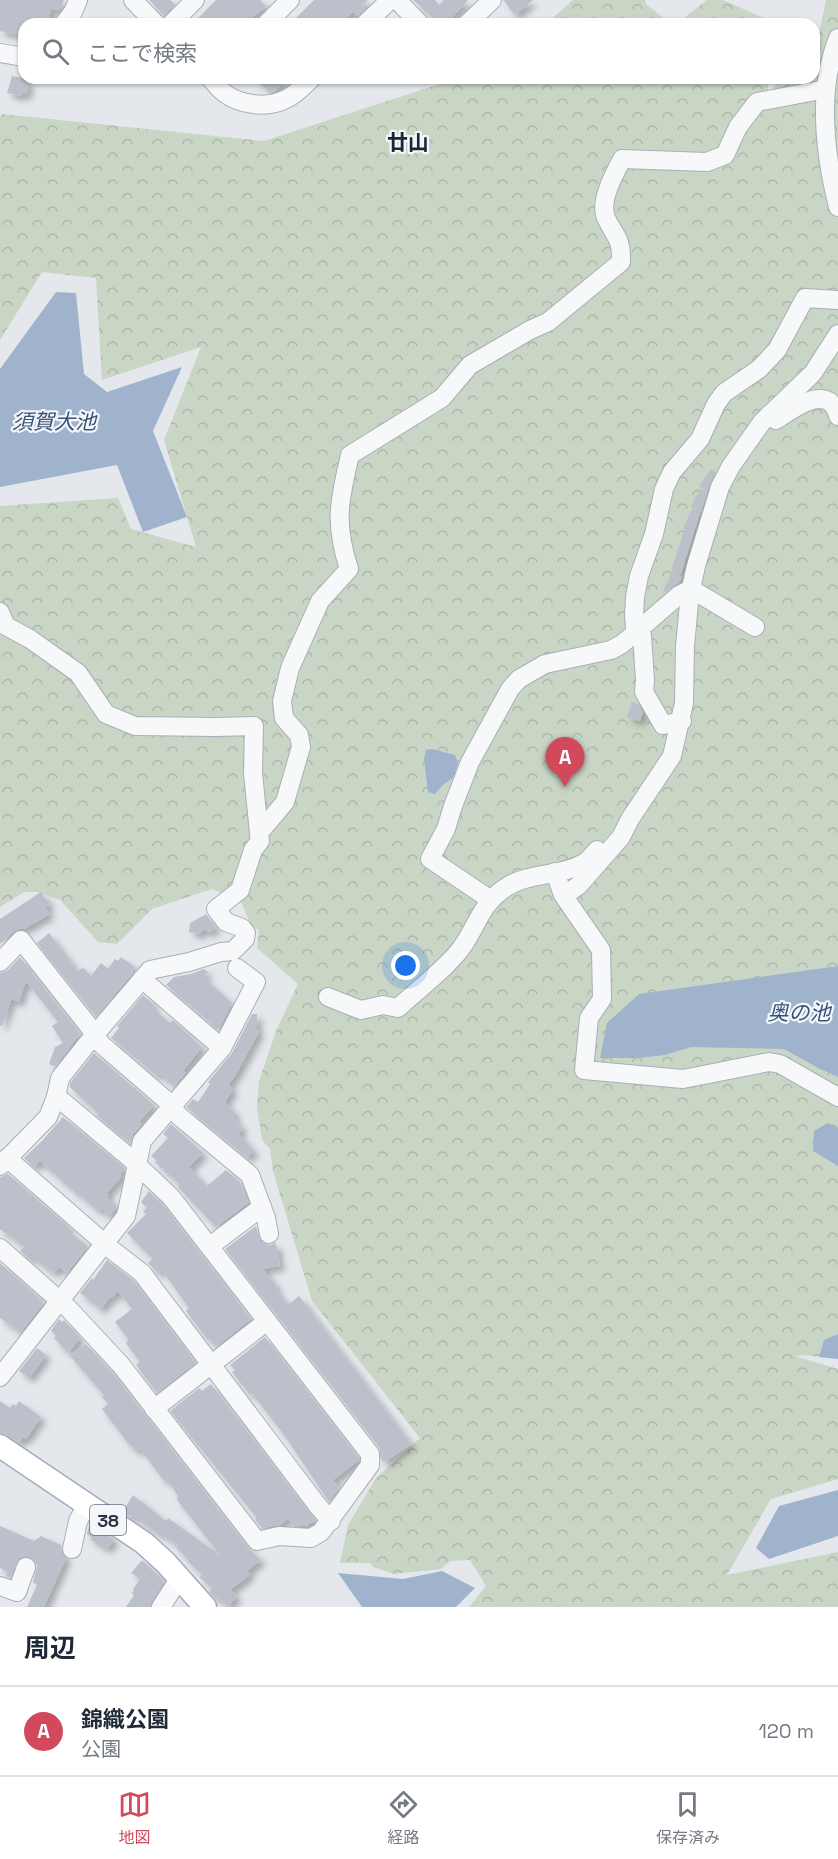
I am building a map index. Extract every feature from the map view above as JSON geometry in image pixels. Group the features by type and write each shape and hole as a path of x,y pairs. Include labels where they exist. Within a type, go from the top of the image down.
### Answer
{"main road":[{"name":"38","path":"0,1446 144,1543 166,1563 205,1607"}],"street":[{"path":"68,18 78,0"},
{"path":"133,0 150,18"},
{"path":"177,18 195,0"},
{"path":"272,18 290,0"},
{"path":"371,18 390,0"},
{"path":"397,0 414,18"},
{"path":"473,18 492,0"},
{"path":"838,39 826,88 824,132 838,207"},
{"path":"0,53 18,56"},
{"path":"215,84 222,92 243,102 264,105 286,100 305,84"},
{"path":"259,833 285,802 301,747 299,735 285,718 282,701 290,668 320,601 349,569 338,529 341,491 350,455 442,398 470,365 548,322 621,262 622,244 605,215 607,189 622,159 706,162 725,155 738,128 757,102 826,88"},
{"path":"682,721 663,726 644,692 642,635 635,627 634,616 639,576 654,534 664,489 672,472 700,439 716,404 724,393 759,369 777,350 805,298 838,300"},
{"path":"564,896 579,885 621,837 630,819 672,756 682,721 684,704 685,646 691,589 698,557 720,487 730,466 768,415 813,373 838,334"},
{"path":"768,415 776,420 806,401 816,399 829,402 836,409 838,416"},
{"path":"491,900 430,859 446,829 470,762 510,689 519,679 545,664 611,650 679,595 691,589"},
{"path":"691,589 755,627"},
{"path":"0,612 6,626 30,639 78,673 106,714 135,726 254,726 253,773 260,841 254,850 240,890 216,909 226,922 242,928 246,933 245,939 233,951 150,969 60,1078 48,1117 4,1162 142,1273 331,1521"},
{"path":"328,997 361,1010 383,1005 398,1008 461,949 479,914 505,887 519,880 585,863 620,826 630,819"},
{"path":"555,872 564,896 601,950 602,999 589,1018 584,1070 683,1079 769,1062 780,1064 838,1097"},
{"path":"0,962 21,940 101,1044 166,1100 179,1116 250,1175 269,1234"},
{"path":"0,1377 126,1216 142,1141 222,1048 255,982 237,968"},
{"path":"142,979 222,1048"},
{"path":"0,1248 60,1300 121,1365 257,1541 279,1536 310,1538 321,1532 331,1521 370,1465 370,1454 171,1197 56,1096"},
{"path":"210,1246 262,1207"},
{"path":"154,1408 266,1322"},
{"path":"72,1549 78,1521 87,1505"},
{"path":"15,1592 26,1567"},
{"path":"161,1607 179,1579"}],"green space":[{"path":"573,0 645,0 646,4 664,18 553,18"},
{"path":"707,0 723,0 764,18 684,18"},
{"path":"826,0 838,0 838,1359 795,1356 838,1369 838,1479 771,1499 727,1575 838,1552 838,1607 469,1607 486,1586 470,1560 450,1561 441,1569 394,1574 373,1567 370,1563 340,1563 348,1525 376,1478 420,1438 312,1301 273,1171 270,1149 262,1140 257,1107 259,1081 276,1031 298,984 257,948 259,930 252,927 241,902 212,889 152,909 117,944 98,942 60,900 37,892 24,892 0,907 0,506 118,498 131,529 196,547 164,440 201,347 102,380 96,278 42,272 0,340 0,117 2,114 264,141 440,84 768,84 768,92 777,84 820,84 820,30"}],"water":[{"name":"須賀大池","path":"56,292 76,293 84,374 107,392 182,367 153,431 187,517 143,532 117,465 0,487 0,369"},
{"path":"432,749 455,755 458,763 454,777 435,794 428,792 424,759 426,750"},
{"name":"奥の池","path":"838,966 838,1077 784,1049 691,1047 665,1055 600,1058 607,1023 639,994"},
{"path":"828,1123 838,1128 838,1166 813,1151 814,1131"},
{"path":"838,1334 838,1359 819,1357 824,1340"},
{"path":"838,1490 838,1536 769,1559 756,1548 779,1506"},
{"path":"442,1571 475,1588 456,1607 362,1607 338,1573 403,1579"}],"building":[{"path":"0,0 64,0 60,10 51,9 49,18 18,18 18,35 0,31"},
{"path":"149,0 170,0 175,5 164,15"},
{"path":"216,0 260,0 266,6 251,18 198,18"},
{"path":"314,0 368,0 362,6 365,9 357,16 353,12 347,18 296,18"},
{"path":"413,0 435,0 439,5 444,0 468,0 452,18 433,18"},
{"path":"503,0 533,0 515,15"},
{"path":"12,76 18,77 18,84 29,84 27,94 22,93 21,96 7,93"},
{"path":"261,84 282,84 275,91 270,92"},
{"path":"711,469 715,472 707,491 699,486"},
{"path":"700,489 707,492 701,512 691,507"},
{"path":"692,509 700,513 681,574 671,570 685,529 683,528"},
{"path":"673,571 682,577 680,582 665,592 663,591"},
{"path":"632,702 638,704 643,712 640,721 627,717"},
{"path":"41,892 50,905 45,908 50,914 24,929 13,932 0,944 0,919"},
{"path":"206,914 216,928 208,933 206,929 198,934 189,932 190,923"},
{"path":"49,933 78,972 82,968 91,976 101,963 108,969 115,959 118,961 121,957 135,967 132,970 133,973 96,1017 37,943"},
{"path":"20,957 80,1034 55,1066 49,1064 55,1047 63,1043 52,1026 58,1022 26,981 19,1002 11,999 2,1026 0,1026 0,973 8,970"},
{"path":"204,969 208,972 203,977 232,1003 220,1027 213,1025 166,985 174,977"},
{"path":"143,995 154,1005 152,1008 170,1023 173,1020 202,1047 183,1071 186,1073 174,1086 160,1074 156,1075 111,1038 119,1028 117,1026"},
{"path":"252,1014 257,1014 257,1030 260,1030 228,1085 233,1089 225,1102 236,1114 233,1117 243,1129 238,1133 254,1151 247,1158 186,1107 193,1099 198,1102 210,1084 208,1082 232,1053"},
{"path":"94,1053 154,1105 139,1122 142,1124 133,1134 130,1143 97,1116 99,1114 70,1087 70,1083"},
{"path":"63,1117 125,1168 120,1174 122,1176 107,1193 109,1195 107,1197 117,1206 109,1216 103,1210 97,1210 40,1161 34,1167 24,1158"},
{"path":"171,1124 203,1153 189,1167 207,1186 226,1170 240,1182 248,1203 216,1227 178,1187 180,1185 151,1156 168,1138 163,1134"},
{"path":"8,1174 70,1228 68,1231 88,1246 67,1273 59,1267 54,1273 31,1256 29,1259 20,1251 24,1247 0,1229 0,1177"},
{"path":"149,1191 163,1205 251,1319 216,1347 186,1311 189,1308 162,1270 158,1273 148,1263 153,1259 127,1233 146,1214 143,1212 147,1208 141,1202"},
{"path":"256,1226 261,1242 270,1245 276,1243 280,1266 263,1269 277,1287 275,1288 288,1305 299,1296 411,1444 385,1462 381,1460 379,1447 225,1249"},
{"path":"107,1260 134,1281 196,1363 157,1393 136,1365 140,1362 126,1343 129,1340 115,1322 132,1309 118,1291 101,1309 80,1293 92,1278 93,1280"},
{"path":"0,1263 41,1299 39,1301 43,1304 21,1332 0,1318"},
{"path":"59,1319 62,1322 64,1320 80,1338 68,1353 54,1338 56,1336 51,1331"},
{"path":"265,1337 359,1458 333,1480 339,1488 329,1502 287,1439 252,1393 250,1395 232,1372 235,1370 230,1365"},
{"path":"86,1344 112,1372 248,1548 261,1560 247,1571 250,1575 230,1590 237,1596 228,1607 209,1592 212,1588 199,1577 202,1574 176,1548 178,1545 132,1515 130,1517 122,1512 133,1495 166,1521 168,1518 221,1556 177,1500 178,1496 167,1479 164,1481 142,1451 139,1449 136,1451 131,1447 102,1409 108,1404 102,1397 104,1395 70,1356"},
{"path":"37,1348 46,1355 29,1378 19,1371"},
{"path":"211,1384 315,1520 306,1526 294,1526 288,1518 280,1525 262,1528 255,1520 257,1518 170,1411 199,1388 202,1391"},
{"path":"0,1401 10,1408 13,1404 16,1406 19,1401 41,1417 26,1439 23,1437 19,1443 8,1435 0,1433"},
{"path":"90,1523 114,1539 107,1549 91,1540 92,1538 87,1534"},
{"path":"0,1526 34,1541 41,1536 61,1545 62,1553 66,1558 44,1607 27,1607 37,1585 33,1582 37,1566 34,1559 25,1556 19,1558 10,1578 6,1576 8,1572 0,1568"},
{"path":"142,1560 164,1581 150,1607 126,1607 140,1579 131,1573"}],"place":[{"name":"錦織公園","path":"565,787"}],"district":[{"name":"廿山","path":"408,142"}]}
